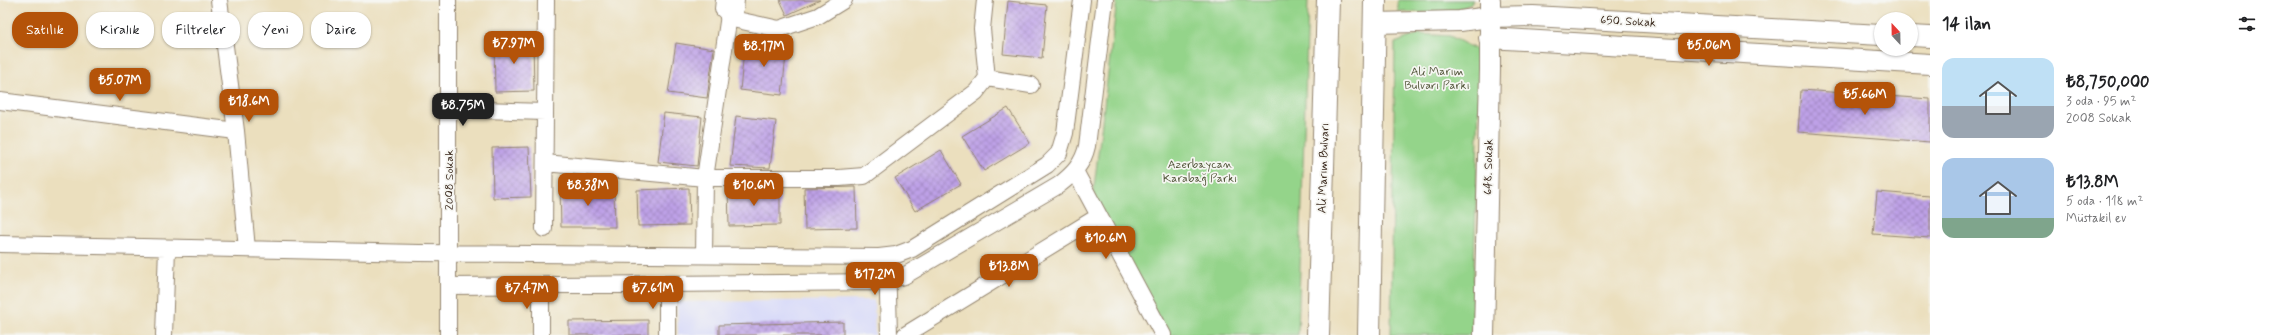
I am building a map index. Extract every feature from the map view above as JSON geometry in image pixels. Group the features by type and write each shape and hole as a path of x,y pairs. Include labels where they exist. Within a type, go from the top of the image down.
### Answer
{"main road":[{"name":"Ali Marım Bulvarı","path":"1318,335 1328,0"},
{"path":"1368,335 1375,0"}],"street":[{"path":"220,0 236,131 247,250"},
{"name":"2008 Sokak","path":"448,0 448,335"},
{"path":"544,229 546,0"},
{"path":"724,0 723,9 729,17 780,29 818,16 844,0"},
{"path":"704,255 705,178 729,17 735,9 736,0"},
{"path":"545,163 705,178 839,178 864,176 976,92 987,78 982,29 985,0"},
{"path":"0,244 448,253 887,257 912,249 1026,179 1047,165 1059,153 1065,133 1082,0"},
{"path":"448,286 889,280 915,271 1059,185 1075,171 1085,155 1087,146 1105,0"},
{"name":"650. Sokak","path":"1374,23 1460,21 1489,8 1533,16 1874,35"},
{"name":"648. Sokak","path":"1484,335 1489,8"},
{"path":"1918,36 1930,37"},
{"path":"1489,38 1930,64"},
{"path":"987,78 1032,85"},
{"path":"0,101 236,131"},
{"path":"449,109 545,112"},
{"path":"1075,171 1163,335"},
{"path":"905,335 1099,216"},
{"path":"164,335 167,248"},
{"path":"887,257 889,280 889,335"},
{"path":"667,284 667,335"},
{"path":"541,285 541,335"}],"shaded area":[{"path":"874,300 875,335 678,335 677,302"}],"green space":[{"name":"Azerbaycan Karabağ Parkı","path":"1117,0 1308,0 1298,335 1168,335 1093,195"},
{"path":"1398,0 1473,0 1471,4 1450,13 1398,12"},
{"name":"Ali Marım Bulvarı Parkı","path":"1418,34 1450,36 1475,49 1480,69 1472,335 1391,335 1395,43"}],"building":[{"path":"780,0 820,0 787,15"},
{"path":"1008,1 1047,5 1042,58 1003,54"},
{"path":"494,39 533,39 534,91 495,92"},
{"path":"745,41 787,45 782,95 740,90"},
{"path":"676,43 714,49 707,98 668,93"},
{"path":"1801,90 1930,99 1930,142 1798,132"},
{"path":"1008,108 1030,143 984,171 962,136"},
{"path":"664,113 702,117 697,166 658,162"},
{"path":"736,116 776,121 770,168 730,166"},
{"path":"529,147 531,197 493,198 492,148"},
{"path":"941,150 961,184 915,211 895,178"},
{"path":"614,187 615,227 561,227 560,188"},
{"path":"856,187 857,228 805,229 804,188"},
{"path":"689,188 690,225 638,226 637,190"},
{"path":"728,188 780,188 780,225 729,226"},
{"path":"1877,192 1930,196 1930,238 1873,234"},
{"path":"648,320 648,335 569,335 569,321"},
{"path":"843,322 843,335 719,335 719,325"}]}
